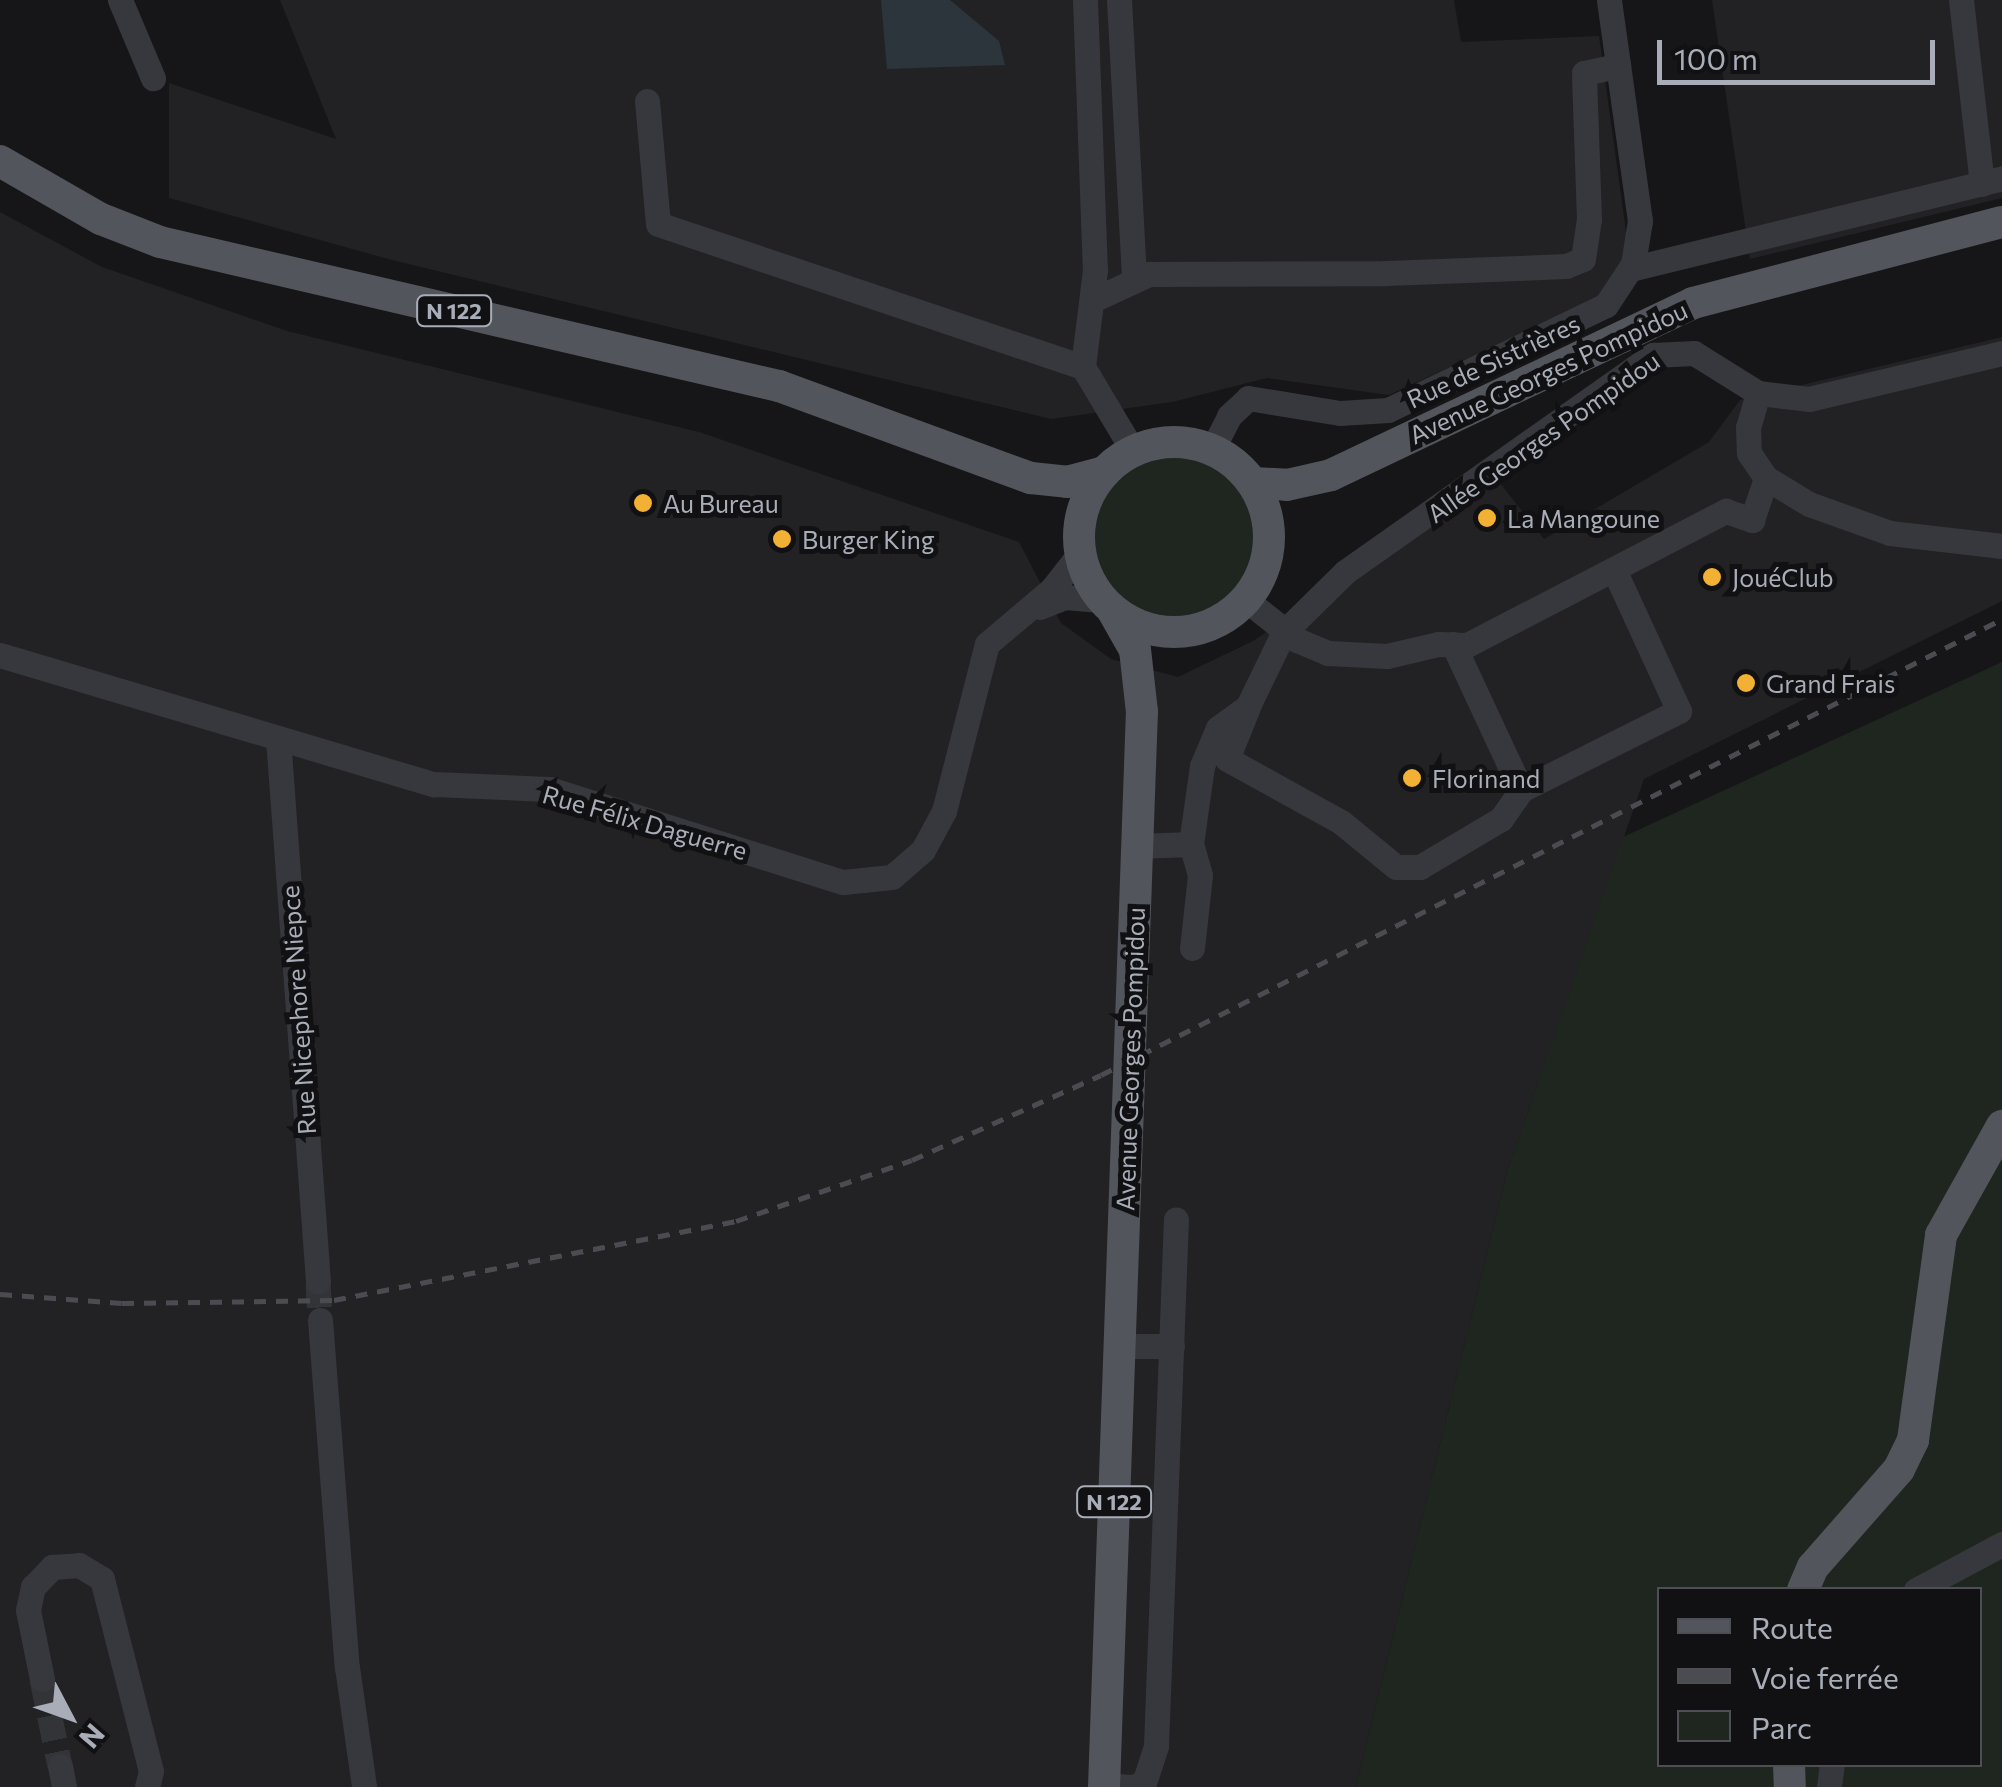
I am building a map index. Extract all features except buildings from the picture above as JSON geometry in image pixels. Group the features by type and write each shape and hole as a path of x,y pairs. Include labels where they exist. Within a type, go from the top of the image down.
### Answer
{"main road":[{"name":"N 122","path":"0,162 101,219 160,242 779,386 1032,478 1067,482 1104,472"},
{"name":"Avenue Georges Pompidou","path":"1331,475 1693,304 2002,222"},
{"path":"1270,540 1253,484 1212,450 1159,443 1133,451 1104,472 1086,501 1080,543 1108,605 1145,628 1181,632 1205,627 1246,600 1258,582 1270,540 1331,475"},
{"path":"1253,484 1286,485 1331,475"},
{"name":"N 122","path":"1032,478 1054,496 1080,543"},
{"name":"Avenue Georges Pompidou","path":"1104,1786 1142,712 1136,650 1108,605"},
{"name":"Avenue Georges Pompidou","path":"1142,712 1156,660 1181,632"},
{"path":"1805,1587 1813,1567 1898,1469 1914,1440 1942,1235 2002,1126"}],"street":[{"path":"120,0 153,78"},
{"path":"1085,0 1093,300 1083,367 1133,451"},
{"path":"1118,0 1134,280"},
{"name":"Rue de Sistrières","path":"1212,450 1228,416 1248,398 1340,413 1388,410 1606,305 1630,270 1640,220 1609,0"},
{"path":"1961,0 1992,181"},
{"path":"1093,300 1149,274 1186,278 1566,266 1583,259 1590,219 1584,72 1618,66"},
{"path":"647,100 658,224 1083,367"},
{"name":"Avenue Georges Pompidou","path":"1630,270 1992,181"},
{"name":"Allée Georges Pompidou","path":"1521,790 1501,819 1468,843 1420,867 1396,867 1341,822 1226,759 1284,632 1345,572 1653,355 1694,353 1758,393 1809,399 2002,353"},
{"path":"1758,393 1748,427 1750,453 1766,478 1809,504 1890,533 2002,546"},
{"path":"1246,600 1284,632 1328,653 1357,656 1482,640 1726,512 1752,520 1766,478"},
{"name":"Rue Félix Daguerre","path":"0,655 434,784 549,790 843,882 892,876 923,850 944,811 982,656 1013,620 1052,589 1080,543"},
{"path":"1452,644 1521,790 1680,711 1614,570"},
{"name":"Rue Félix Daguerre","path":"1013,620 1065,597 1108,605"},
{"path":"1192,948 1200,875 1192,844 1202,766 1218,728 1248,706"},
{"name":"Rue Nicephore Niepce","path":"278,738 318,1282"},
{"path":"1137,846 1192,844"},
{"name":"Avenue Georges Pompidou","path":"1104,1786 1134,1786 1144,1780 1156,1746 1176,1219"},
{"path":"320,1320 347,1667 364,1787"},
{"path":"1120,1346 1172,1346"},
{"path":"1922,1587 2002,1544"},
{"path":"42,1679 28,1610 33,1587 52,1567 79,1566 102,1579 151,1771 147,1787"}],"shaded area":[{"path":"280,0 1454,0 1461,42 1599,36 1633,282 1389,395 1267,378 1172,402 1051,419 392,260 169,198 169,83 336,139"},
{"path":"881,0 950,0 999,41 1005,65 887,69"},
{"path":"1712,0 2002,0 2002,198 1750,259"},
{"path":"0,212 102,267 287,331 699,432 1019,542 1061,623 1111,659 1178,677 1253,641 1496,478 1544,539 1709,442 1740,400 2002,337 2002,601 1644,779 1507,1172 1356,1787 0,1787"}],"green space":[{"path":"1175,456 1206,463 1233,480 1250,507 1257,538 1250,569 1233,596 1206,613 1175,620 1144,613 1117,596 1100,569 1093,538 1100,507 1117,480 1144,463"},
{"path":"2002,662 2002,1787 1356,1787 1507,1172 1623,837"}],"tunnel":[{"path":"318,1282 320,1320"},
{"path":"42,1679 60,1766"}],"railway":[{"path":"0,1294 122,1303 334,1300 736,1221 912,1160 1101,1075 2002,619"}],"place":[{"name":"Au Bureau","path":"643,503"},
{"name":"La Mangoune","path":"1487,518"},
{"name":"Burger King","path":"782,539"},
{"name":"JouéClub","path":"1712,577"},
{"name":"Grand Frais","path":"1746,683"},
{"name":"Florinand","path":"1412,778"}]}
